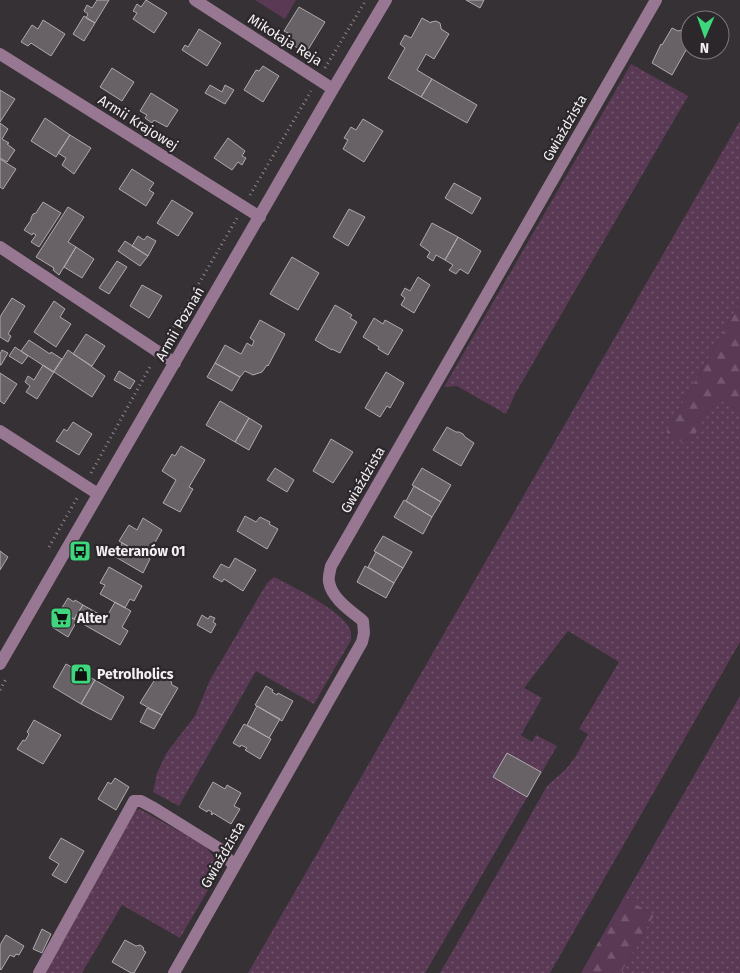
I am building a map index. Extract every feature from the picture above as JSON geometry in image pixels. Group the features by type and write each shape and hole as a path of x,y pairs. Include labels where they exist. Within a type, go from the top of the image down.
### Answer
{"street":[{"name":"Mikołaja Reja","path":"195,0 333,89"},
{"name":"Armii Poznań","path":"0,664 386,0"},
{"name":"Gwiaździsta","path":"174,973 362,642 364,633 363,621 332,592 329,581 331,566 656,0"},
{"name":"Armii Krajowej","path":"0,54 260,217"},
{"path":"0,248 174,363"},
{"path":"0,431 98,494"},
{"path":"40,973 134,801 141,801 154,808 220,849 234,866"}],"path":[{"path":"44,554 158,352 366,0"}],"green space":[{"path":"255,0 296,0 285,19"},
{"path":"631,64 688,96 515,394 506,414 457,386 444,387"},
{"path":"740,121 740,303 666,432 688,445 716,398 740,411 740,642 550,973 440,973 547,786 566,769 576,756 588,734 579,729 619,662 568,631 524,688 542,698 521,735 532,742 536,735 557,746 425,973 248,973"},
{"path":"740,303 740,411 716,398 688,446 666,432"},
{"path":"274,577 318,601 340,616 351,632 351,640 314,704 256,671 179,806 153,792 157,773 167,752 195,716 210,680 267,583"},
{"path":"740,696 740,973 621,973 654,915 624,897"},
{"path":"140,809 205,846 222,866 180,938 122,905 82,973 45,973 135,810"},
{"path":"624,897 654,915 621,973 581,973"}],"building":[{"path":"97,0 109,0 95,23 86,18 88,14 84,11 87,5 92,8"},
{"path":"146,0 167,13 154,33 133,19 137,13 133,11 137,4 141,7"},
{"path":"466,0 484,0 480,8"},
{"path":"299,7 325,22 306,53 286,41 290,34 284,31"},
{"path":"84,16 95,23 84,41 73,34"},
{"path":"422,18 431,23 436,21 440,23 441,29 449,34 434,59 426,54 417,70 432,79 421,97 388,78 405,48 400,44 405,35 411,38"},
{"path":"43,20 65,34 51,56 31,43 28,46 21,42 32,25 38,29"},
{"path":"672,28 680,30 680,60 672,75 652,63"},
{"path":"199,29 221,43 207,66 182,50 185,45 188,47"},
{"path":"263,66 279,76 263,102 244,90 256,70 259,71"},
{"path":"112,68 134,82 122,101 100,87"},
{"path":"432,79 477,105 467,123 421,97"},
{"path":"210,85 222,92 225,85 234,90 225,104 205,93"},
{"path":"0,90 15,99 0,122"},
{"path":"151,93 178,110 167,127 154,120 152,123 145,118 147,115 140,111"},
{"path":"45,118 70,135 56,157 31,141"},
{"path":"363,119 383,131 364,162 343,149 348,140 344,138 351,127 356,130"},
{"path":"0,123 8,129 2,139 15,150 7,162 0,158"},
{"path":"70,135 91,148 74,174 62,165 66,158 58,153"},
{"path":"228,138 245,151 242,156 246,158 242,165 238,162 232,170 214,158"},
{"path":"0,159 16,169 3,189 0,187"},
{"path":"132,169 154,183 149,190 154,193 146,206 119,189"},
{"path":"454,183 481,198 472,214 445,198"},
{"path":"172,200 193,213 178,236 157,223"},
{"path":"43,202 61,213 39,247 31,242 36,235 33,233 32,235 24,230 33,214 36,213"},
{"path":"68,207 84,217 68,242 76,247 59,275 53,270 54,268 36,257"},
{"path":"349,209 365,217 348,246 333,237"},
{"path":"432,223 458,237 445,260 436,255 433,261 427,257 430,252 420,245"},
{"path":"138,236 144,240 147,236 156,241 148,256 132,246"},
{"path":"458,237 481,251 468,274 460,269 456,274 449,270 453,265 445,260"},
{"path":"125,241 148,256 140,266 118,251"},
{"path":"76,247 94,259 82,278 64,267"},
{"path":"292,257 319,273 298,310 270,294"},
{"path":"117,261 127,267 109,294 99,288"},
{"path":"418,277 430,285 414,313 401,305 405,298 401,295 405,288 410,291"},
{"path":"142,285 162,296 149,318 130,306"},
{"path":"12,298 25,306 8,334 11,336 8,342 0,337 0,317"},
{"path":"54,301 65,309 60,317 71,324 56,347 34,332"},
{"path":"335,305 352,315 350,318 357,322 340,353 315,340"},
{"path":"374,318 383,324 385,320 403,330 388,355 363,337"},
{"path":"260,320 285,334 268,366 262,372 253,375 245,371 240,377 215,363 225,345 241,354 247,343 252,346 254,341 250,338"},
{"path":"86,334 105,346 92,366 73,354"},
{"path":"29,340 50,354 51,352 62,359 53,372 21,351"},
{"path":"15,347 28,356 22,364 9,356"},
{"path":"2,350 8,353 0,365 0,354"},
{"path":"68,350 105,376 92,397 54,372"},
{"path":"215,363 240,377 232,391 207,377"},
{"path":"43,365 54,372 37,399 26,392 30,386 25,382 28,376 34,380"},
{"path":"119,371 135,381 130,389 114,380"},
{"path":"386,372 404,383 390,408 387,406 380,417 365,408"},
{"path":"0,373 17,384 4,404 0,401"},
{"path":"220,401 249,418 235,442 206,425"},
{"path":"249,418 262,426 249,450 235,442"},
{"path":"73,422 92,434 79,455 56,441 64,429 67,431"},
{"path":"447,427 463,434 474,443 461,466 433,450"},
{"path":"331,439 353,452 333,483 313,471"},
{"path":"181,446 205,460 189,487 193,489 180,512 163,503 176,480 162,471 172,454 175,456"},
{"path":"275,468 294,480 287,492 267,480"},
{"path":"422,468 451,485 441,502 412,485"},
{"path":"414,486 441,502 432,517 406,501"},
{"path":"404,500 432,517 423,534 394,517"},
{"path":"245,516 256,522 260,517 278,529 267,549 237,531"},
{"path":"143,518 162,530 147,557 119,541 129,525 137,530"},
{"path":"383,536 412,552 403,568 374,551"},
{"path":"122,543 150,559 143,573 114,556"},
{"path":"0,551 8,557 0,570"},
{"path":"376,552 403,568 394,583 368,567"},
{"path":"235,558 256,570 243,591 224,579 222,582 213,577 221,564 229,568"},
{"path":"365,566 394,583 386,598 357,582"},
{"path":"109,567 142,586 134,601 130,599 125,608 100,594 105,585 100,583"},
{"path":"68,598 83,605 74,619 60,611"},
{"path":"115,602 131,611 122,627 128,631 120,645 74,619 83,605 106,618"},
{"path":"61,611 77,621 68,637 52,627"},
{"path":"202,615 208,619 210,616 215,618 213,622 216,624 211,633 197,625"},
{"path":"66,664 95,680 81,704 53,687"},
{"path":"157,676 162,679 166,678 171,681 172,685 178,688 162,715 140,703"},
{"path":"95,680 124,697 111,720 81,704"},
{"path":"266,686 277,695 278,693 293,701 282,721 255,705"},
{"path":"257,706 280,719 269,738 247,725"},
{"path":"147,708 162,715 154,729 140,722"},
{"path":"34,720 61,735 43,764 17,749 23,740 25,741 29,734 27,732"},
{"path":"244,724 271,739 260,759 245,750 247,748 233,743"},
{"path":"507,753 541,772 527,797 493,777"},
{"path":"115,778 129,787 116,810 98,799 108,782 111,784"},
{"path":"213,782 225,789 227,785 241,793 234,806 240,809 231,824 213,813 212,815 212,812 208,810 207,812 199,807"},
{"path":"61,838 84,851 66,883 52,875 59,864 49,858"},
{"path":"42,929 51,934 42,953 33,949"},
{"path":"6,935 24,946 19,955 16,954 14,957 10,955 1,970 0,945"},
{"path":"125,940 136,946 140,945 146,952 134,973 112,962"}],"place":[{"name":"Weteranów 01","path":"80,551"},
{"name":"Alter","path":"61,618"},
{"name":"Petrolholics","path":"81,674"}]}
